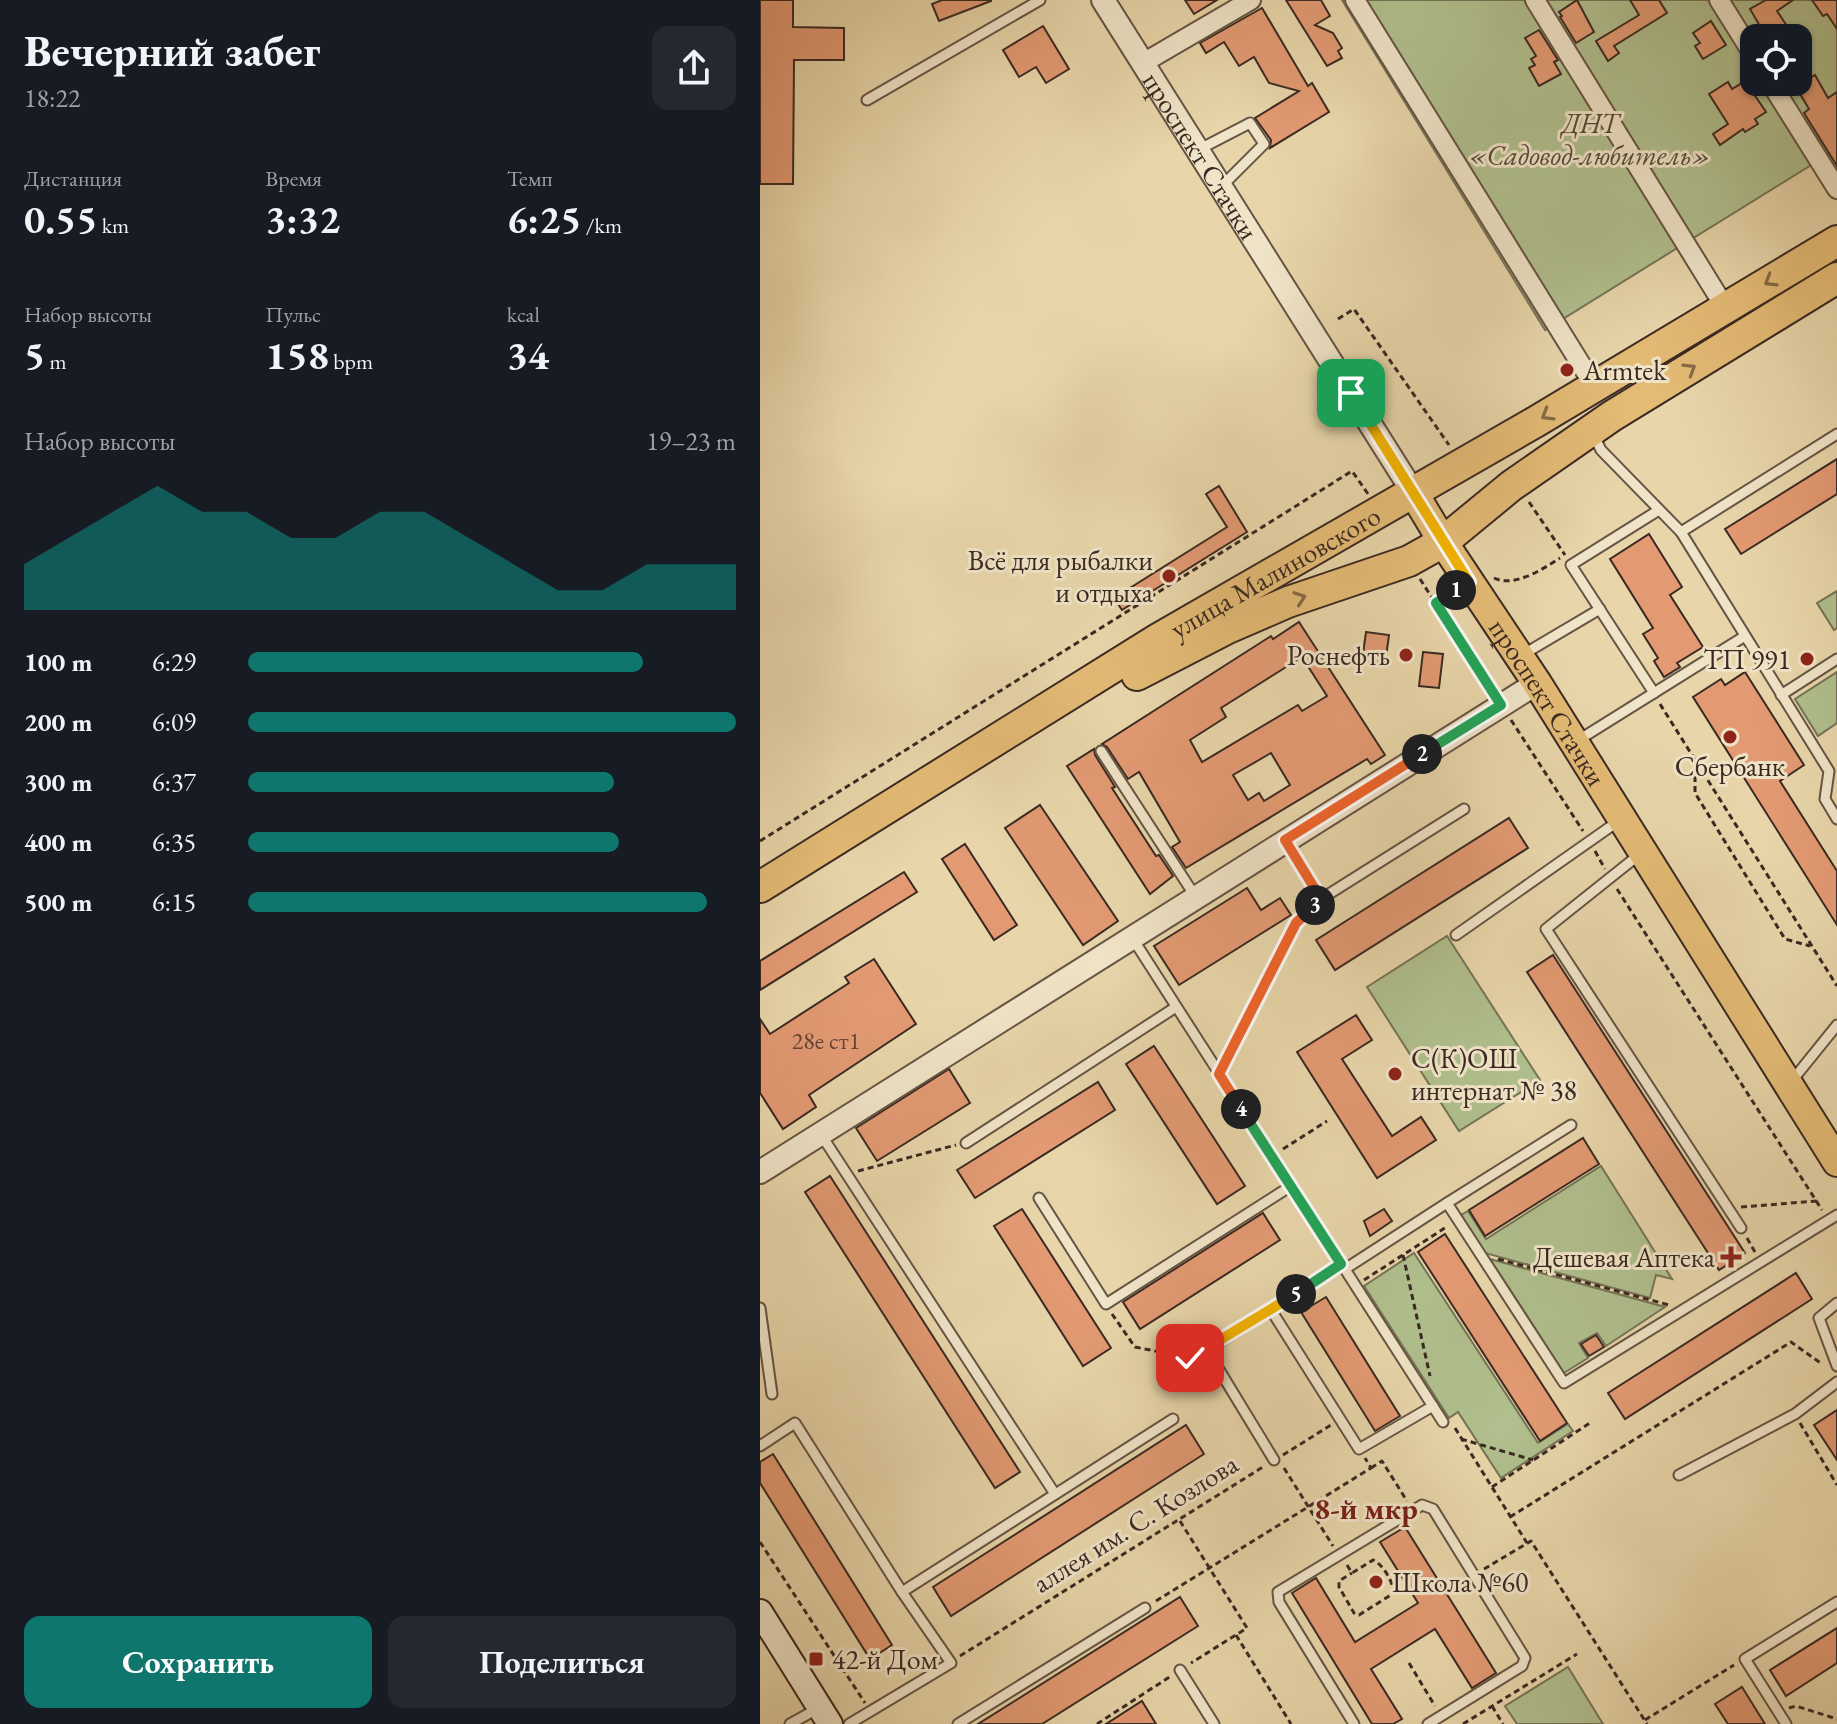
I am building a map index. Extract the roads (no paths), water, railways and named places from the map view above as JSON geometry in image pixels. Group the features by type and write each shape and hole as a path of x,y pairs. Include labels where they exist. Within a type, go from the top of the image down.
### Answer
{"highway":[{"name":"улица Малиновского","path":"760,887 1158,639 1595,387 1837,241"},
{"name":"улица Малиновского","path":"760,905 982,765 1169,656 1288,602 1409,561 1443,542 1511,486 1591,431 1837,278"}],"main road":[{"name":"проспект Стачки","path":"1413,492 1575,743 1837,1162"},
{"path":"760,1612 825,1716"}],"street":[{"name":"проспект Стачки","path":"1103,0 1413,492"},
{"path":"1143,63 1251,0"},
{"path":"1355,0 1595,387"},
{"path":"1535,0 1726,309"},
{"path":"1719,0 1740,34"},
{"path":"1779,96 1837,189"},
{"path":"760,1172 1537,683"}],"lane":[{"path":"867,100 1040,0"},
{"path":"1198,150 1250,123 1264,144 1221,187"},
{"path":"1591,431 1601,450 1681,532 1829,771 1825,799 1837,819"},
{"path":"1681,532 1837,434"},
{"path":"1654,693 1571,565 1659,510"},
{"path":"1519,657 1600,609"},
{"path":"1575,743 1745,636"},
{"path":"1781,695 1837,659"},
{"path":"1101,751 1195,896"},
{"path":"1285,840 1321,899 1464,809"},
{"path":"1456,935 1621,819"},
{"path":"1642,852 1546,929 1741,1228"},
{"path":"1131,937 1438,1414 1359,1449 1271,1310"},
{"path":"966,1143 1176,1007"},
{"path":"1789,1085 1837,1025"},
{"path":"1274,1460 1207,1350 1571,1125"},
{"path":"820,1133 1055,1494"},
{"path":"1039,1198 1106,1304 1291,1186"},
{"path":"1447,1203 1564,1383 1833,1218"},
{"path":"1837,1303 1819,1318 1837,1366"},
{"path":"760,1308 772,1394"},
{"path":"1679,1475 1795,1414 1837,1382"},
{"path":"902,1592 1173,1419"},
{"path":"760,1446 795,1423 951,1663 849,1724"},
{"path":"1354,1724 1279,1602 1278,1592 1422,1505 1433,1509 1525,1658 1522,1666 1428,1724"},
{"path":"1786,1724 1745,1659 1837,1602"},
{"path":"958,1724 1145,1608"},
{"path":"1180,1670 1214,1724"},
{"path":"790,1724 825,1716"}],"place":[{"name":"Armtek","path":"1567,370"},
{"name":"Всё для рыбалки и отдыха","path":"1169,576"},
{"name":"Роснефть","path":"1406,655"},
{"name":"ТП 991","path":"1807,659"},
{"name":"Сбербанк","path":"1730,737"},
{"name":"С(К)ОШ интернат № 38","path":"1395,1074"},
{"name":"Дешевая Аптека","path":"1731,1257"},
{"name":"Школа №60","path":"1376,1582"},
{"name":"42-й Дом","path":"816,1659"}],"district":[{"name":"8-й мкр","path":"1366,1509"}],"park label":[{"name":"ДНТ «Садовод-любитель»","path":"1590,139"}]}
